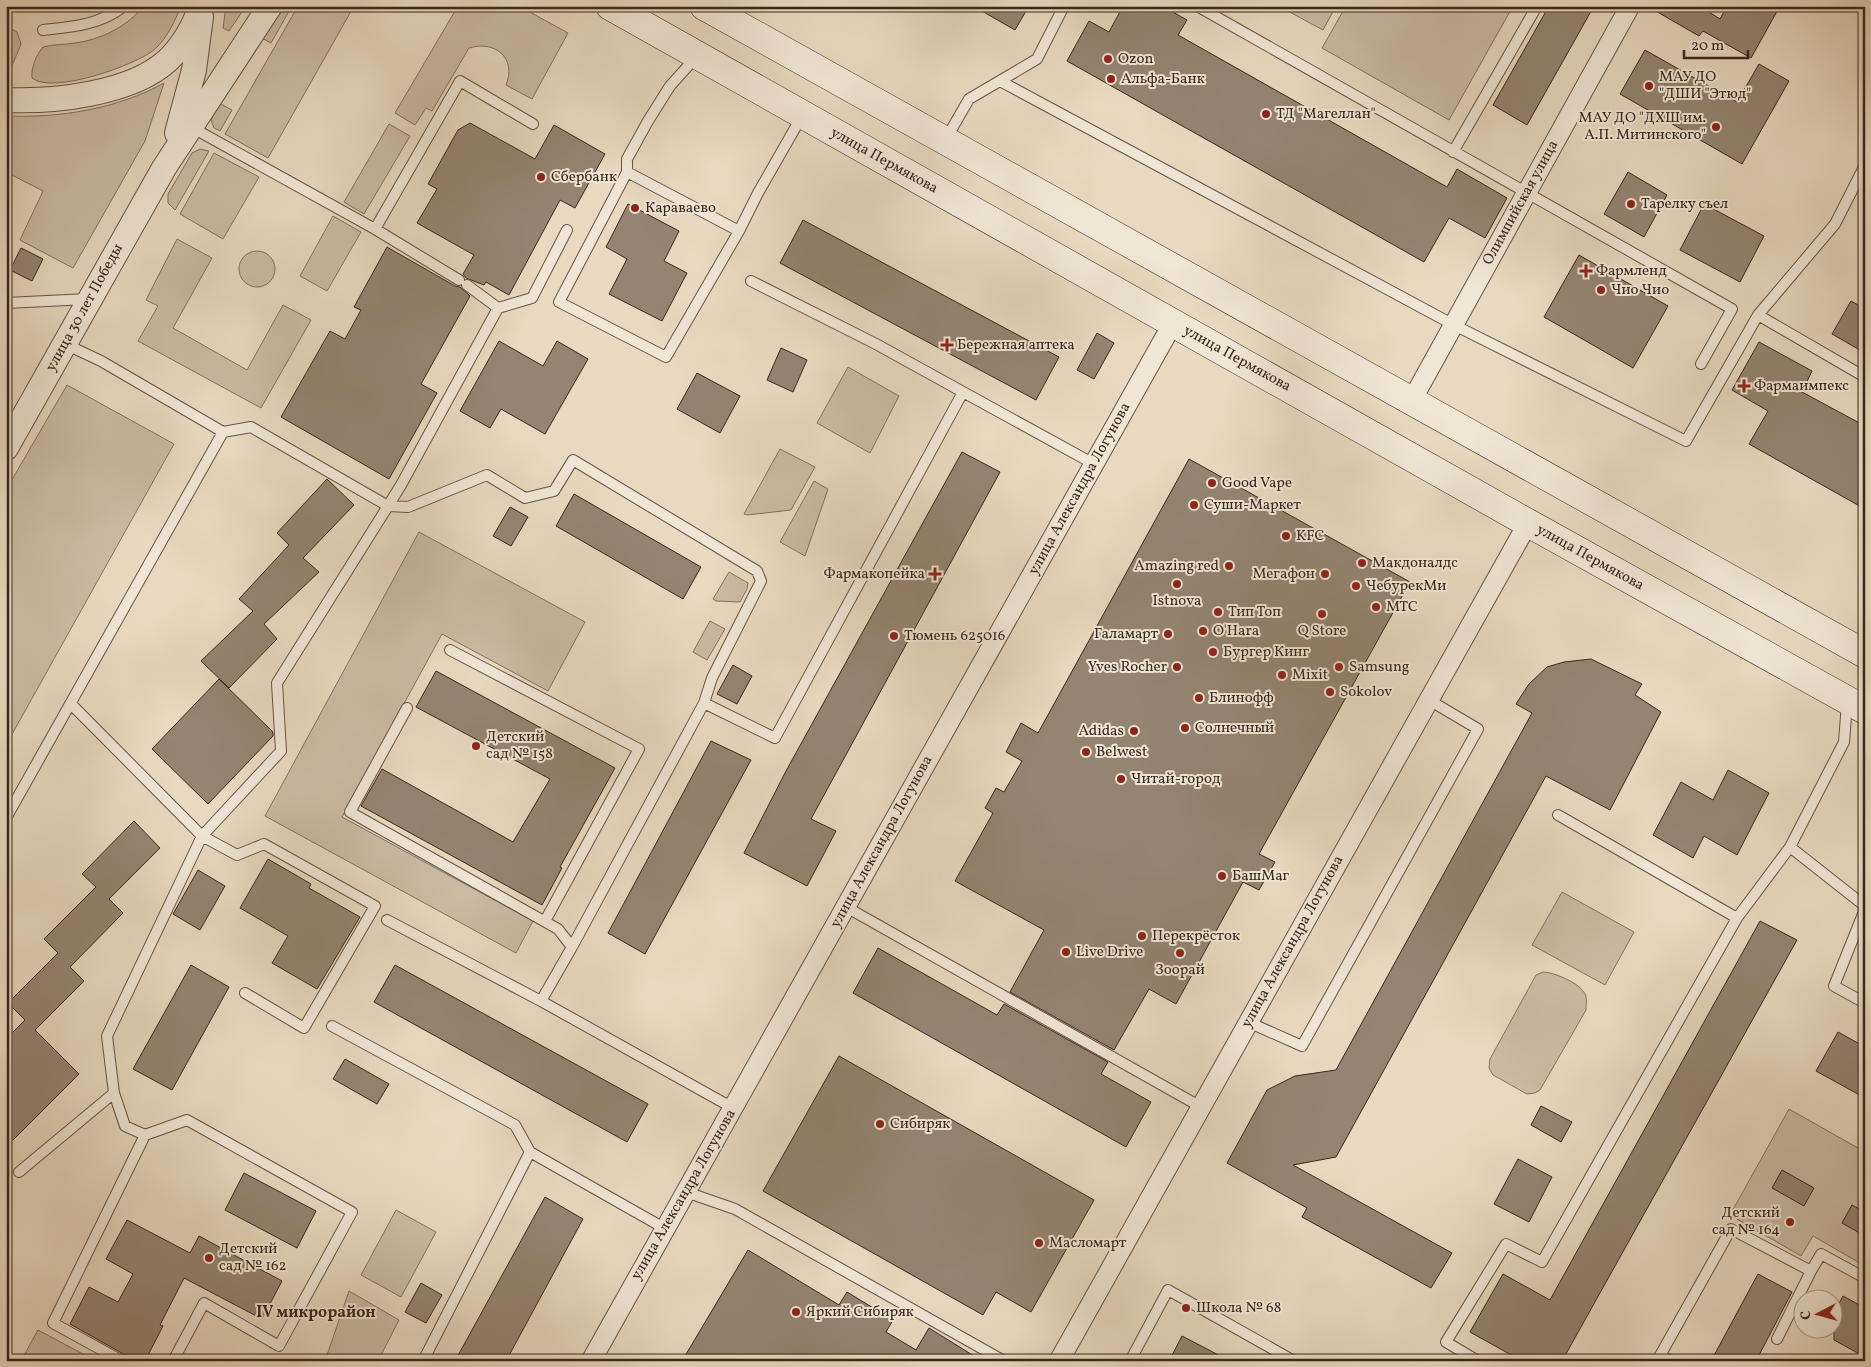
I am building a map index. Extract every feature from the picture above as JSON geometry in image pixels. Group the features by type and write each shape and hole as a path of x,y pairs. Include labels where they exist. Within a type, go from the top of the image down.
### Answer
{"main road":[{"name":"улица Пермякова","path":"610,6 1528,524 1856,705"},
{"path":"704,6 1865,654"}],"street":[{"path":"6,100 43,100 78,95 112,88 142,77 167,61 176,51 190,30 202,6"},
{"path":"164,168 188,95 198,48 202,6"},
{"path":"164,168 270,6"},
{"name":"Олимпийская улица","path":"1412,400 1630,6"},
{"name":"улица 30 лет Победы","path":"6,448 164,168"},
{"name":"улица Александра Логунова","path":"591,1361 1173,323"},
{"name":"улица Александра Логунова","path":"1059,1361 1528,524"}],"lane":[{"path":"43,30 78,27 100,21 124,6"},
{"path":"945,140 969,100 1037,59 1064,6"},
{"path":"1197,6 1732,309 1701,364"},
{"path":"1453,152 1537,6"},
{"path":"698,56 670,86 648,121 627,159 627,172 559,302 666,357 739,232 758,193 803,115"},
{"path":"374,229 460,81 533,124"},
{"path":"1000,81 1454,325 1686,441 1758,315 1835,224 1865,165"},
{"path":"191,126 374,229 463,283 498,308"},
{"path":"627,172 739,232"},
{"path":"145,1136 125,1126 114,1093 107,1036 202,836 281,751 277,683 401,486 498,308 532,298 567,230"},
{"path":"751,281 876,344 1094,464"},
{"path":"6,302 89,299"},
{"path":"1758,315 1865,378"},
{"path":"65,344 101,361 223,432 251,427 388,506 408,507 487,476 525,498 554,491 573,460 758,571 761,581 712,678 704,703 541,1001"},
{"path":"704,703 775,738 963,392"},
{"path":"6,818 223,432"},
{"path":"450,650 639,749 545,921"},
{"path":"1248,1022 1302,1046 1478,729 1429,700"},
{"path":"71,704 202,836 238,855 264,844 375,906 304,1028 245,993"},
{"path":"1478,1361 1446,1342 1506,1244 1542,1262 1737,918 1790,847 1844,742 1856,705"},
{"path":"407,708 350,812 545,921 558,929 572,947"},
{"path":"1558,815 1737,918"},
{"path":"1790,847 1865,907 1834,986 1865,1003"},
{"path":"846,907 1201,1107"},
{"path":"387,920 541,1001 733,1108"},
{"path":"332,1026 515,1125 530,1152 664,1228"},
{"path":"19,1172 114,1093"},
{"path":"122,1361 53,1323 145,1136 187,1120 352,1212 280,1346 204,1303 173,1361"},
{"path":"423,1361 530,1152"},
{"path":"686,1192 735,1209 1004,1361"},
{"path":"1670,1361 1659,1358 1731,1229 1811,1271"},
{"path":"1777,1338 1821,1254 1865,1278"},
{"path":"1130,1361 1168,1290 1294,1361"}],"shaded area":[{"path":"143,6 181,6 167,35 155,49 145,56 113,70 75,81 42,82 32,78 34,62 43,47 71,44 103,36 129,20"},
{"path":"226,6 246,6 229,31 223,28"},
{"path":"278,6 292,6 271,43 258,36"},
{"path":"298,6 354,6 268,158 225,134"},
{"path":"458,6 519,6 568,33 532,99 506,85 509,67 501,53 487,47 469,48 432,111 426,108 415,125 395,113"},
{"path":"1288,6 1336,6 1323,30 1286,10"},
{"path":"1346,6 1513,6 1449,120 1322,48"},
{"path":"6,26 17,32 21,44 6,80"},
{"path":"164,83 145,141 73,268 20,240 43,191 6,172 6,116 47,115 88,110 127,99"},
{"path":"219,103 232,110 220,131 214,128 211,120"},
{"path":"389,124 410,136 364,214 344,202"},
{"path":"200,149 209,151 175,210 168,203 168,194 192,153"},
{"path":"214,153 259,177 223,239 180,214"},
{"path":"333,216 361,232 327,291 300,276"},
{"path":"177,239 212,258 173,328 247,370 283,305 311,320 261,408 138,341 158,306 146,300"},
{"path":"257,251 264,252 270,256 274,262 274,276 270,282 264,286 257,287 250,286 244,282 240,276 239,269 240,262 244,256 250,252"},
{"path":"848,367 899,396 870,453 817,423"},
{"path":"67,385 174,444 6,745 6,490"},
{"path":"780,449 815,467 791,510 744,514"},
{"path":"814,481 828,489 805,556 780,542"},
{"path":"419,532 585,622 548,691 442,634 342,817 533,921 516,953 265,816"},
{"path":"729,572 748,583 740,602 716,601 713,599"},
{"path":"710,621 725,629 707,660 693,652"},
{"path":"1562,892 1634,932 1605,985 1532,945"},
{"path":"1543,972 1564,978 1576,984 1586,995 1586,1010 1540,1090 1527,1094 1493,1075 1489,1068 1490,1059 1536,975"},
{"path":"1789,1109 1865,1152 1865,1266 1813,1236 1801,1256 1730,1215"},
{"path":"396,1210 436,1232 401,1297 361,1275"},
{"path":"349,1291 399,1320 378,1361 325,1361"},
{"path":"38,1330 96,1361 21,1361"}],"building":[{"path":"973,6 1029,6 1015,30"},
{"path":"1123,6 1162,6 1187,20 1178,35 1447,187 1457,169 1507,198 1485,238 1449,218 1424,262 1067,61 1089,21 1109,32"},
{"path":"1549,6 1594,6 1527,125 1493,105"},
{"path":"1647,6 1699,6 1720,19 1727,6 1780,6 1751,58 1703,31 1699,36"},
{"path":"1645,50 1737,102 1759,64 1789,81 1742,164 1620,94"},
{"path":"470,123 535,159 554,125 605,154 575,208 560,200 509,295 486,282 484,285 466,278 463,274 474,255 417,223 437,189 428,184 458,130"},
{"path":"1628,172 1667,195 1644,237 1604,214"},
{"path":"628,204 679,231 664,261 687,273 662,321 609,294 627,259 606,247"},
{"path":"1704,204 1764,236 1740,282 1680,250"},
{"path":"803,220 1059,357 1036,400 780,263"},
{"path":"387,247 455,286 460,287 470,296 421,384 437,393 389,479 281,417 330,331 345,339 361,310 354,307"},
{"path":"21,248 43,259 32,281 10,270"},
{"path":"1579,255 1668,306 1633,368 1544,317"},
{"path":"1851,301 1865,309 1865,353 1832,334"},
{"path":"1097,333 1114,343 1094,379 1077,370"},
{"path":"499,341 543,366 557,341 588,359 545,434 501,409 490,428 460,411"},
{"path":"1759,342 1812,371 1802,392 1865,426 1865,509 1749,444 1768,411 1732,390"},
{"path":"781,348 807,360 793,392 767,380"},
{"path":"697,373 740,396 720,433 677,409"},
{"path":"962,452 1000,472 811,819 836,831 807,886 744,853 786,771"},
{"name":"Солнечный","path":"1189,459 1410,582 1259,854 1275,862 1259,890 1243,882 1176,1004 1149,989 1114,1050 1010,992 1044,930 955,881 993,813 985,808 996,788 1004,792 1022,761 1006,752 1021,723 1038,733"},
{"path":"327,479 354,505 303,558 319,572 264,624 277,639 229,688 201,661 253,611 239,599 289,545 277,533"},
{"path":"574,494 701,567 683,599 556,526"},
{"path":"510,507 528,517 511,546 493,536"},
{"path":"1591,659 1642,684 1635,695 1661,712 1610,810 1546,776 1336,1157 1293,1165 1452,1253 1431,1288 1302,1217 1307,1208 1227,1163 1267,1090 1295,1076 1336,1070 1532,713 1516,704 1529,684 1547,667 1564,662"},
{"path":"733,665 752,676 737,704 717,694"},
{"path":"436,671 615,768 560,867 562,868 542,905 361,806 382,769 513,842 550,779 416,707"},
{"path":"219,679 273,732 273,736 208,804 152,749"},
{"path":"711,741 751,760 645,954 608,933"},
{"path":"1728,770 1769,793 1737,855 1704,836 1693,858 1653,835 1681,782 1713,800"},
{"path":"134,821 160,848 109,899 123,913 70,967 84,981 35,1030 79,1074 6,1147 6,1039 25,1020 8,1003 58,953 44,939 96,887 82,874"},
{"path":"268,859 311,884 309,888 360,917 317,989 272,963 288,936 240,908"},
{"path":"198,870 225,886 200,930 173,914"},
{"path":"1760,921 1797,940 1562,1361 1522,1361 1470,1332 1503,1274 1550,1300"},
{"path":"878,948 997,1015 1004,1004 1108,1062 1101,1074 1151,1102 1126,1147 853,993"},
{"path":"191,965 229,987 172,1090 133,1069"},
{"path":"395,965 648,1104 627,1142 374,1002"},
{"path":"1838,1032 1865,1047 1865,1098 1816,1071"},
{"name":"Сибиряк","path":"839,1056 1094,1200 1031,1312 996,1292 983,1315 763,1191"},
{"path":"345,1059 389,1084 377,1104 333,1079"},
{"path":"1541,1106 1572,1122 1561,1142 1531,1125"},
{"path":"1518,1159 1552,1177 1529,1222 1494,1204"},
{"path":"1782,1170 1814,1188 1804,1206 1772,1188"},
{"path":"244,1173 316,1211 297,1248 225,1210"},
{"path":"545,1197 583,1219 506,1361 455,1361"},
{"path":"1852,1205 1865,1212 1865,1236 1842,1223"},
{"path":"127,1220 190,1253 199,1236 282,1281 262,1319 184,1278 160,1325 163,1326 145,1361 136,1361 70,1324 89,1287 118,1302 133,1274 106,1259"},
{"name":"Яркий Сибиряк","path":"748,1250 839,1305 847,1292 893,1320 886,1332 916,1350 929,1328 982,1361 682,1361"},
{"path":"1758,1274 1792,1292 1756,1361 1711,1361"},
{"path":"421,1283 442,1295 426,1323 405,1312"},
{"path":"1844,1297 1865,1308 1865,1357 1834,1340 1844,1340"},
{"path":"1182,1336 1230,1361 1169,1361"}],"place":[{"name":"Ozon","path":"1108,59"},
{"name":"Альфа-Банк","path":"1111,79"},
{"name":"МАУ ДО \"ДШИ \"Этюд\"","path":"1649,86"},
{"name":"ТД \"Магеллан\"","path":"1266,114"},
{"name":"МАУ ДО \"ДХШ им. А.П. Митинского\"","path":"1716,127"},
{"name":"Сбербанк","path":"541,177"},
{"name":"Тарелку съел","path":"1631,204"},
{"name":"Караваево","path":"635,208"},
{"name":"Фармленд","path":"1586,271"},
{"name":"Чио Чио","path":"1601,290"},
{"name":"Бережная аптека","path":"947,345"},
{"name":"Фармаимпекс","path":"1744,386"},
{"name":"Good Vape","path":"1212,483"},
{"name":"Суши-Маркет","path":"1194,505"},
{"name":"KFC","path":"1286,536"},
{"name":"Макдоналдс","path":"1362,563"},
{"name":"Amazing red","path":"1229,566"},
{"name":"Фармакопейка","path":"935,574"},
{"name":"Мегафон","path":"1325,574"},
{"name":"Istnova","path":"1177,584"},
{"name":"ЧебурекМи","path":"1356,586"},
{"name":"МТС","path":"1376,607"},
{"name":"Тип Топ","path":"1218,612"},
{"name":"Q Store","path":"1322,614"},
{"name":"O'Hara","path":"1203,631"},
{"name":"Галамарт","path":"1168,634"},
{"name":"Тюмень 625016","path":"894,636"},
{"name":"Бургер Кинг","path":"1213,652"},
{"name":"Yves Rocher","path":"1177,667"},
{"name":"Samsung","path":"1339,667"},
{"name":"Mixit","path":"1282,675"},
{"name":"Sokolov","path":"1330,692"},
{"name":"Блинофф","path":"1199,698"},
{"name":"Солнечный","path":"1185,728"},
{"name":"Adidas","path":"1134,731"},
{"name":"Детский сад № 158","path":"476,746"},
{"name":"Belwest","path":"1086,752"},
{"name":"Читай-город","path":"1121,779"},
{"name":"БашМаг","path":"1222,876"},
{"name":"Перекрёсток","path":"1142,936"},
{"name":"Live Drive","path":"1066,952"},
{"name":"Зоорай","path":"1180,953"},
{"name":"Сибиряк","path":"880,1124"},
{"name":"Детский сад № 164","path":"1790,1222"},
{"name":"Масломарт","path":"1039,1243"},
{"name":"Детский сад № 162","path":"209,1258"},
{"name":"Школа № 68","path":"1186,1308"},
{"name":"Яркий Сибиряк","path":"796,1312"}],"district":[{"name":"IV микрорайон","path":"316,1313"}]}
